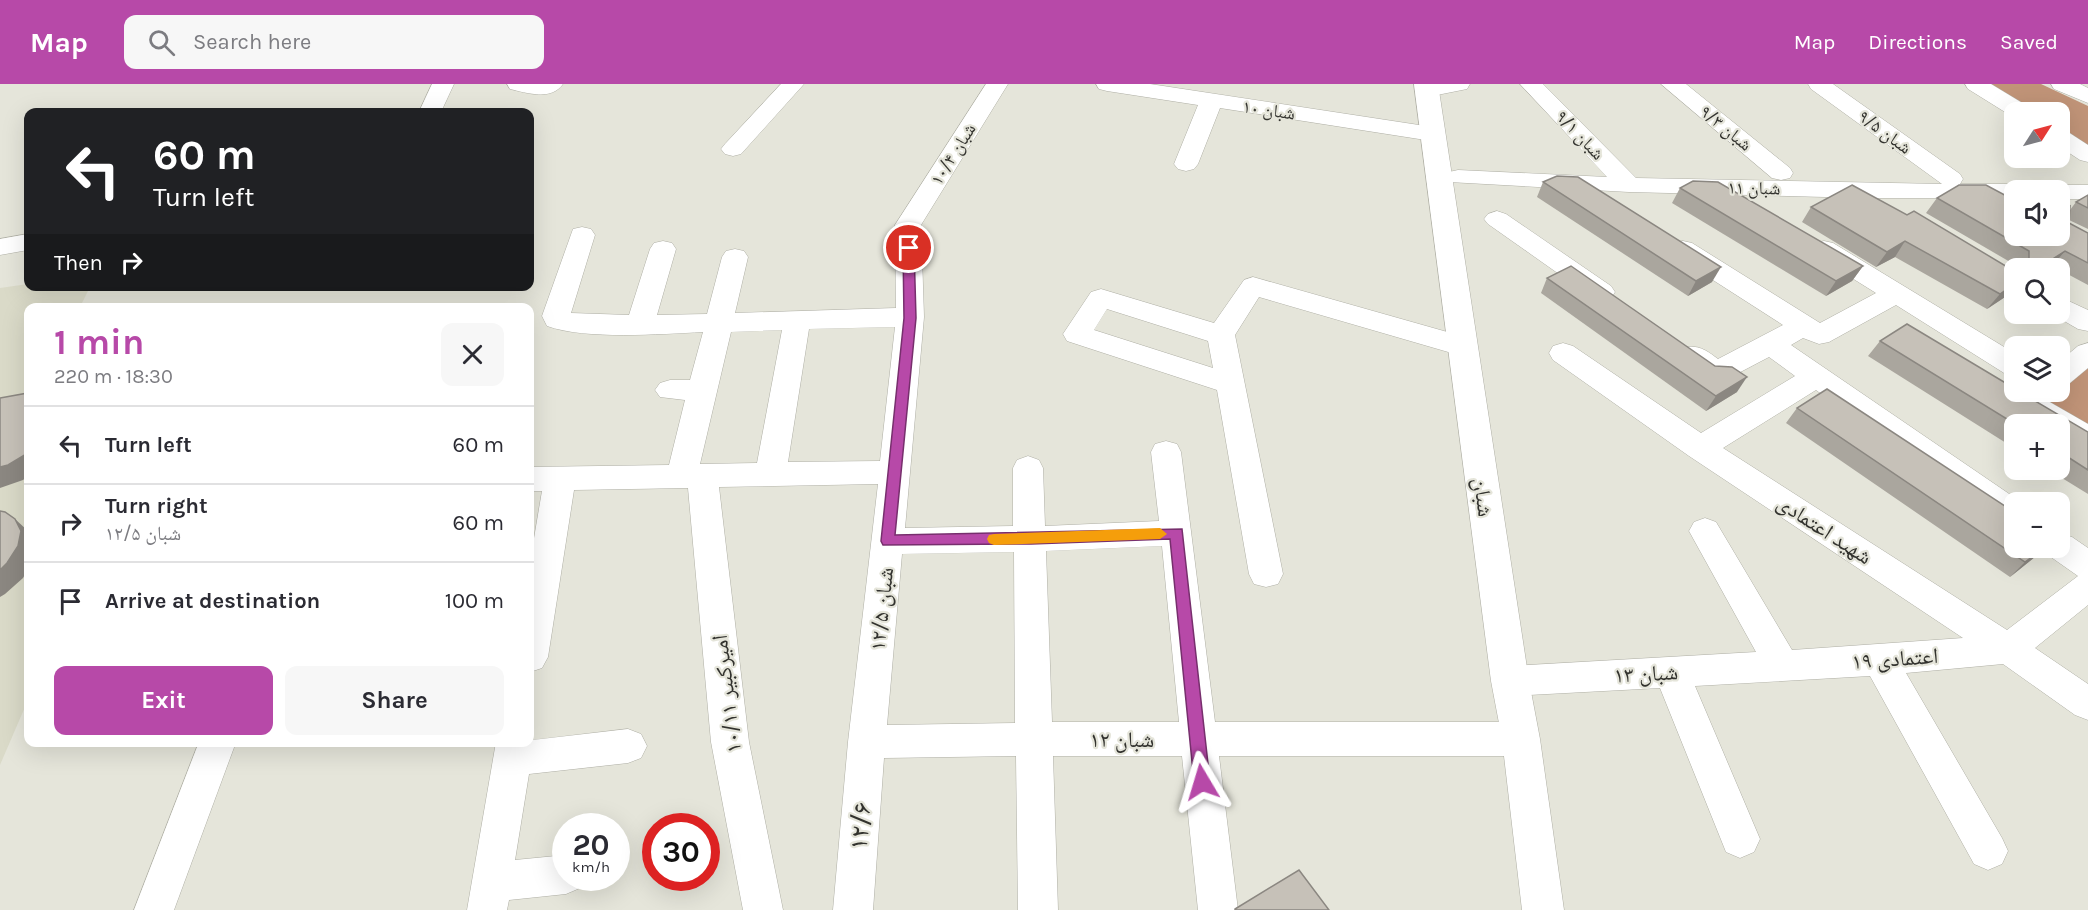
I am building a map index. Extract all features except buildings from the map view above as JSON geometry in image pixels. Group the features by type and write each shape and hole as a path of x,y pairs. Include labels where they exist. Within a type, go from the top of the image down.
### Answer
{"street":[{"path":"432,108 443,84"},
{"path":"733,149 793,84"},
{"name":"۱۰/۴ شبان","path":"908,225 997,84"},
{"name":"۱۰ شبان","path":"1107,84 1198,94 1432,134"},
{"path":"1426,87 1459,84"},
{"name":"۹/۱ شبان","path":"1530,84 1624,196"},
{"name":"۹/۳ شبان","path":"1672,84 1780,173"},
{"name":"۹/۵ شبان","path":"1818,84 1951,179"},
{"path":"1976,84 2005,102"},
{"path":"2062,84 2088,96"},
{"name":"شبان","path":"1426,87 1510,681 1521,740 1543,910"},
{"path":"1186,164 1198,94"},
{"path":"2070,143 2088,155"},
{"path":"1458,177 1579,183 1624,196"},
{"path":"1723,187 1764,212"},
{"name":"۱۱ شبان","path":"1624,196 1723,187 2004,194"},
{"path":"1864,191 1904,214"},
{"path":"2070,192 2088,192"},
{"path":"1497,219 1622,305"},
{"name":"۱۲/۵ شبان","path":"867,742 910,318 908,225"},
{"path":"582,235 556,316 557,320 640,325 910,318"},
{"path":"1805,237 2004,360"},
{"path":"1667,239 1819,335 1897,294"},
{"path":"0,247 24,243"},
{"path":"640,325 663,249"},
{"path":"691,476 703,390 735,257"},
{"path":"1266,574 1221,335 1253,286 1462,346"},
{"path":"1221,335 1101,298 1077,334 1230,384"},
{"path":"2070,312 2088,322"},
{"path":"770,475 774,388 797,321"},
{"path":"1669,339 1717,372 1804,326"},
{"path":"1770,344 2004,507"},
{"name":"شهید اعتمادی","path":"1563,353 1700,448 2008,649 2088,704"},
{"path":"2070,368 2088,353"},
{"path":"1700,448 1817,376"},
{"path":"670,390 703,390"},
{"path":"2028,402 2088,438"},
{"path":"1166,452 1218,910"},
{"path":"1028,468 1038,910"},
{"path":"534,608 544,485 691,476 896,472"},
{"name":"۱۰/۱۱ امیرکبیر","path":"691,476 730,742 763,910"},
{"path":"1705,531 1782,665"},
{"path":"888,541 1031,539 1177,533"},
{"path":"2070,553 2088,566"},
{"path":"2008,649 2088,586"},
{"name":"۱۹ اعتمادی","path":"1782,665 1880,660 2008,649"},
{"path":"1880,660 1988,851"},
{"name":"۱۳ شبان","path":"1510,681 1782,665"},
{"path":"1671,672 1740,839"},
{"name":"۱۲ شبان","path":"867,742 1033,739 1521,740"},
{"name":"۱۲/۶","path":"853,910 867,742"},
{"path":"552,878 489,896 514,751 628,746"},
{"path":"154,910 216,747"}],"shaded area":[{"path":"1988,84 2041,84 2088,106 2088,145 2070,134 2070,102 2017,102"},
{"path":"24,285 24,291 88,291 82,303 24,303 24,709 0,765 0,288"},
{"path":"2088,362 2088,428 2070,418 2070,414 2064,414 2042,402 2070,402 2070,376"}],"slow traffic":[{"path":"994,539 1160,534"}],"route":[{"path":"909,248 910,318 888,541 1031,539 1177,533 1202,782"}]}
